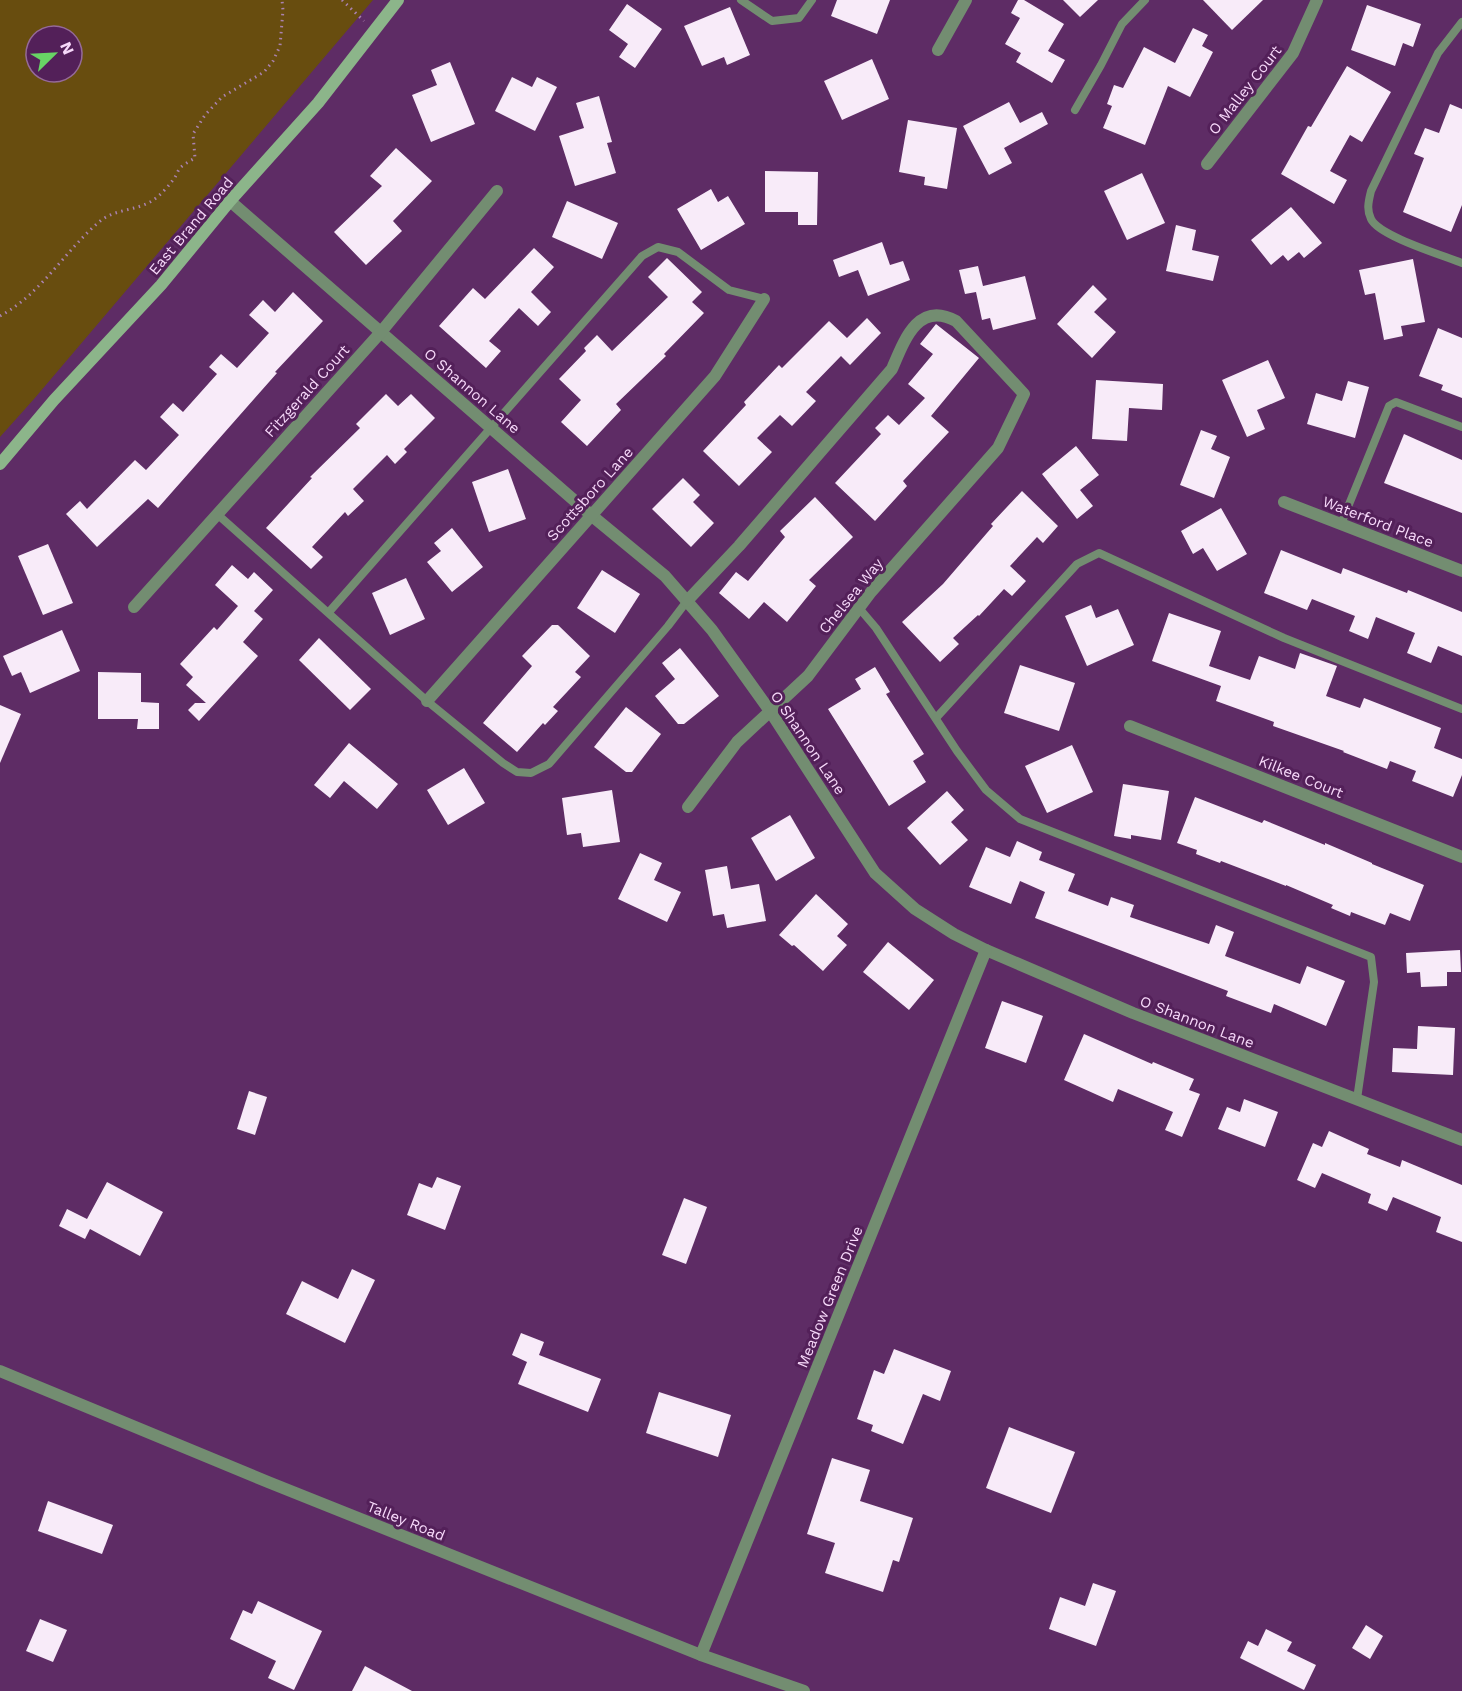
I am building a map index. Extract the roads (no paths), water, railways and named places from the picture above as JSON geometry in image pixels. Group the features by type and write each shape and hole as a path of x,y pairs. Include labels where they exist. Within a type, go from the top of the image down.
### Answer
{"main road":[{"name":"East Brand Road","path":"0,464 54,400 161,285 230,201 318,102 398,0"}],"street":[{"path":"938,50 966,0"},
{"name":"O Malley Court","path":"1207,164 1293,53 1317,0"},
{"name":"Fitzgerald Court","path":"134,607 381,332 497,192"},
{"name":"O Shannon Lane","path":"230,201 591,515 665,576 712,630 770,711 875,873 915,909 954,934 986,950 1133,1013 1462,1140"},
{"name":"Scottsboro Lane","path":"427,701 715,376 764,299"},
{"name":"Chelsea Way","path":"687,601 739,546 892,369 908,334 920,320 937,314 945,315 956,321 1024,394 998,448 859,608 808,676 737,742 688,807"},
{"name":"Waterford Place","path":"1284,502 1462,571"},
{"name":"Kilkee Court","path":"1130,726 1462,857"},
{"name":"Meadow Green Drive","path":"701,1655 986,950"},
{"name":"Talley Road","path":"0,1371 268,1482 701,1655 804,1691"}],"lane":[{"path":"741,0 772,21 799,18 812,0"},
{"path":"1075,110 1122,24 1145,0"},
{"path":"1462,22 1438,53 1371,191 1368,204 1368,213 1372,221 1388,234 1462,263"},
{"path":"329,612 492,429 622,276 642,256 658,247 678,252 729,290 764,299"},
{"path":"1341,524 1389,406 1396,402 1462,427"},
{"path":"217,514 427,701 517,772 531,773 549,764 669,627 687,601"},
{"path":"936,718 1077,564 1099,553 1284,638 1462,709"},
{"path":"859,608 876,628 986,790 1020,819 1371,957 1374,982 1357,1099"}]}
